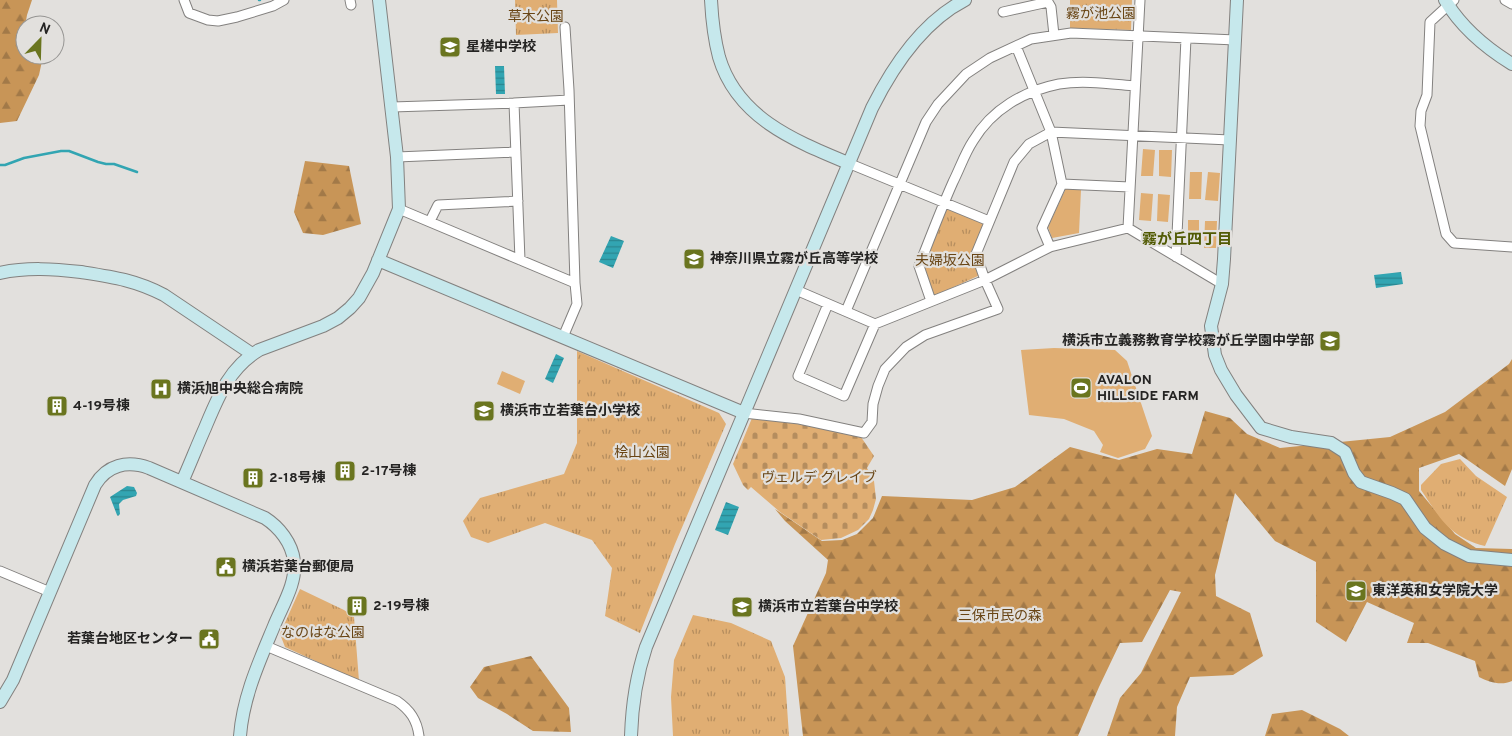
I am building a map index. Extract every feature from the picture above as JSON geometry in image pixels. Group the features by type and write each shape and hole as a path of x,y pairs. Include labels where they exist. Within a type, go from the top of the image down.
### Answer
{"street":[{"path":"184,0 189,12 208,20 218,21 273,6 284,0"},
{"path":"176,480 222,388 247,351 268,346 323,326 338,318 359,298 367,286 378,260 399,209 397,158 379,0"},
{"path":"711,0 714,36 720,59 736,91 760,118 777,130 848,163 989,221"},
{"path":"631,736 632,702 635,684 646,647 872,108 884,82 915,40 946,13 965,0"},
{"path":"1128,228 1140,0"},
{"path":"1237,0 1222,284 1212,326 1215,355 1221,370 1236,395 1260,428 1291,438 1331,443 1345,452 1354,473 1361,482 1405,499 1426,528 1445,544 1469,556 1512,560"},
{"path":"1505,0 1512,4"},
{"path":"1003,12 1048,2 1051,7 1054,35"},
{"path":"1512,64 1494,53 1475,36 1449,2 1430,22 1427,95 1421,111 1420,126 1446,234 1454,243 1512,247"},
{"path":"563,337 577,304 565,27"},
{"path":"846,311 926,122 938,104 966,74 990,58 1031,39 1054,35 1071,33 1236,40"},
{"path":"1176,257 1186,38"},
{"path":"1016,46 1051,132 1062,184 1042,228 1050,247"},
{"path":"931,301 919,266 944,202 972,141 983,126 998,111 1033,90 1072,83 1135,86"},
{"path":"392,107 569,100"},
{"path":"514,103 520,260"},
{"path":"378,260 744,413 799,419 864,433 872,422 873,404 885,369 906,347 925,335 998,309 976,254 1014,162 1029,144 1051,132 1230,140"},
{"path":"397,158 516,152"},
{"path":"1062,184 1130,187"},
{"path":"430,221 438,205 518,201"},
{"path":"399,209 575,283"},
{"path":"828,304 798,376 844,396 875,324 985,280 1050,247 1128,228 1222,284"},
{"path":"0,273 24,269 52,269 126,279 164,295 247,351"},
{"path":"796,290 875,324"},
{"path":"0,702 13,680 95,485 102,476 115,467 131,463 140,464 265,518 278,528 292,550 294,561 292,584 244,703 240,736"},
{"path":"0,571 50,592"},
{"path":"266,646 397,701 407,708 413,717 418,727 419,736"}],"green space":[{"path":"0,0 32,0 27,15 15,15 15,65 41,65 39,75 17,121 0,123"},
{"name":"草木公園","path":"515,0 557,0 558,33 516,35"},
{"name":"霧が池公園","path":"1070,0 1132,0 1131,30 1070,28"},
{"path":"1143,149 1155,150 1153,176 1141,176"},
{"path":"1159,150 1172,150 1171,177 1159,176"},
{"path":"305,161 349,166 361,224 323,235 303,233 294,212"},
{"path":"1190,172 1202,172 1201,199 1189,199"},
{"path":"1208,172 1220,173 1218,201 1205,200"},
{"path":"1066,188 1081,190 1079,233 1052,238 1048,227"},
{"path":"1141,193 1153,194 1151,221 1139,220"},
{"path":"1158,194 1170,195 1168,222 1157,221"},
{"name":"夫婦坂公園","path":"946,206 985,222 973,254 980,275 934,296 922,266"},
{"path":"1188,220 1199,220 1199,245 1188,245"},
{"path":"1205,221 1217,221 1216,248 1204,248"},
{"name":"AVALON HILLSIDE FARM","path":"1054,348 1115,350 1127,361 1152,436 1145,449 1118,458 1100,452 1103,445 1094,431 1064,419 1029,415 1021,350"},
{"name":"桧山公園","path":"577,351 719,413 726,424 640,633 605,616 612,568 592,540 545,523 488,543 471,537 463,521 480,498 564,474 577,443"},
{"name":"三保市民の森","path":"1512,359 1512,469 1505,486 1459,454 1419,468 1419,491 1455,534 1476,548 1512,549 1512,681 1495,683 1479,677 1475,661 1428,643 1407,643 1414,623 1367,602 1346,642 1316,622 1316,562 1275,541 1235,493 1215,575 1216,596 1250,613 1263,656 1233,675 1190,677 1177,707 1175,736 1107,736 1120,698 1141,673 1181,592 1170,590 1142,642 1120,643 1078,736 803,736 793,646 826,573 828,560 785,521 775,509 822,541 842,540 857,534 873,518 882,496 972,500 1015,487 1070,447 1119,460 1157,449 1192,454 1205,411 1230,418 1247,434 1280,448 1390,437 1445,412 1509,364"},
{"path":"502,371 525,381 520,394 497,384"},
{"name":"ヴェルデ グレイブ","path":"752,418 819,427 861,437 874,456 867,468 874,481 876,499 869,519 858,530 841,538 821,540 780,512 751,487 748,490 743,485 733,464"},
{"path":"1460,459 1476,476 1507,497 1485,546 1454,532 1440,518 1421,490 1421,485 1441,464"},
{"name":"なのはな公園","path":"300,589 344,610 354,617 359,681 285,647 280,634"},
{"path":"693,615 731,623 771,641 785,677 789,736 673,736 671,697 674,660"},
{"path":"531,656 569,708 571,732 533,731 478,698 470,687 484,667"},
{"path":"1302,710 1340,729 1349,736 1265,736 1272,714"}],"water":[{"path":"495,66 504,66 505,94 496,94"},
{"path":"611,236 624,241 613,268 599,262"},
{"path":"1401,272 1403,284 1376,288 1374,275"},
{"path":"556,354 564,358 553,383 545,379"},
{"path":"127,486 134,487 137,493 136,496 123,500 119,504 120,514 118,516 110,497"},
{"path":"726,502 739,507 728,535 715,530"}],"waterway":[{"path":"0,165 24,158 69,151 98,162 114,164 137,172"}],"place":[{"name":"星槎中学校","path":"450,47"},
{"name":"神奈川県立霧が丘高等学校","path":"694,259"},
{"name":"横浜市立義務教育学校霧が丘学園中学部","path":"1330,341"},
{"name":"AVALON HILLSIDE FARM","path":"1081,388"},
{"name":"横浜旭中央総合病院","path":"161,389"},
{"name":"4-19号棟","path":"57,406"},
{"name":"横浜市立若葉台小学校","path":"484,411"},
{"name":"2-17号棟","path":"345,471"},
{"name":"2-18号棟","path":"253,478"},
{"name":"横浜若葉台郵便局","path":"226,567"},
{"name":"東洋英和女学院大学","path":"1356,591"},
{"name":"2-19号棟","path":"357,606"},
{"name":"横浜市立若葉台中学校","path":"742,607"},
{"name":"若葉台地区センター","path":"209,639"}],"district":[{"name":"霧が丘四丁目","path":"1187,240"}]}
